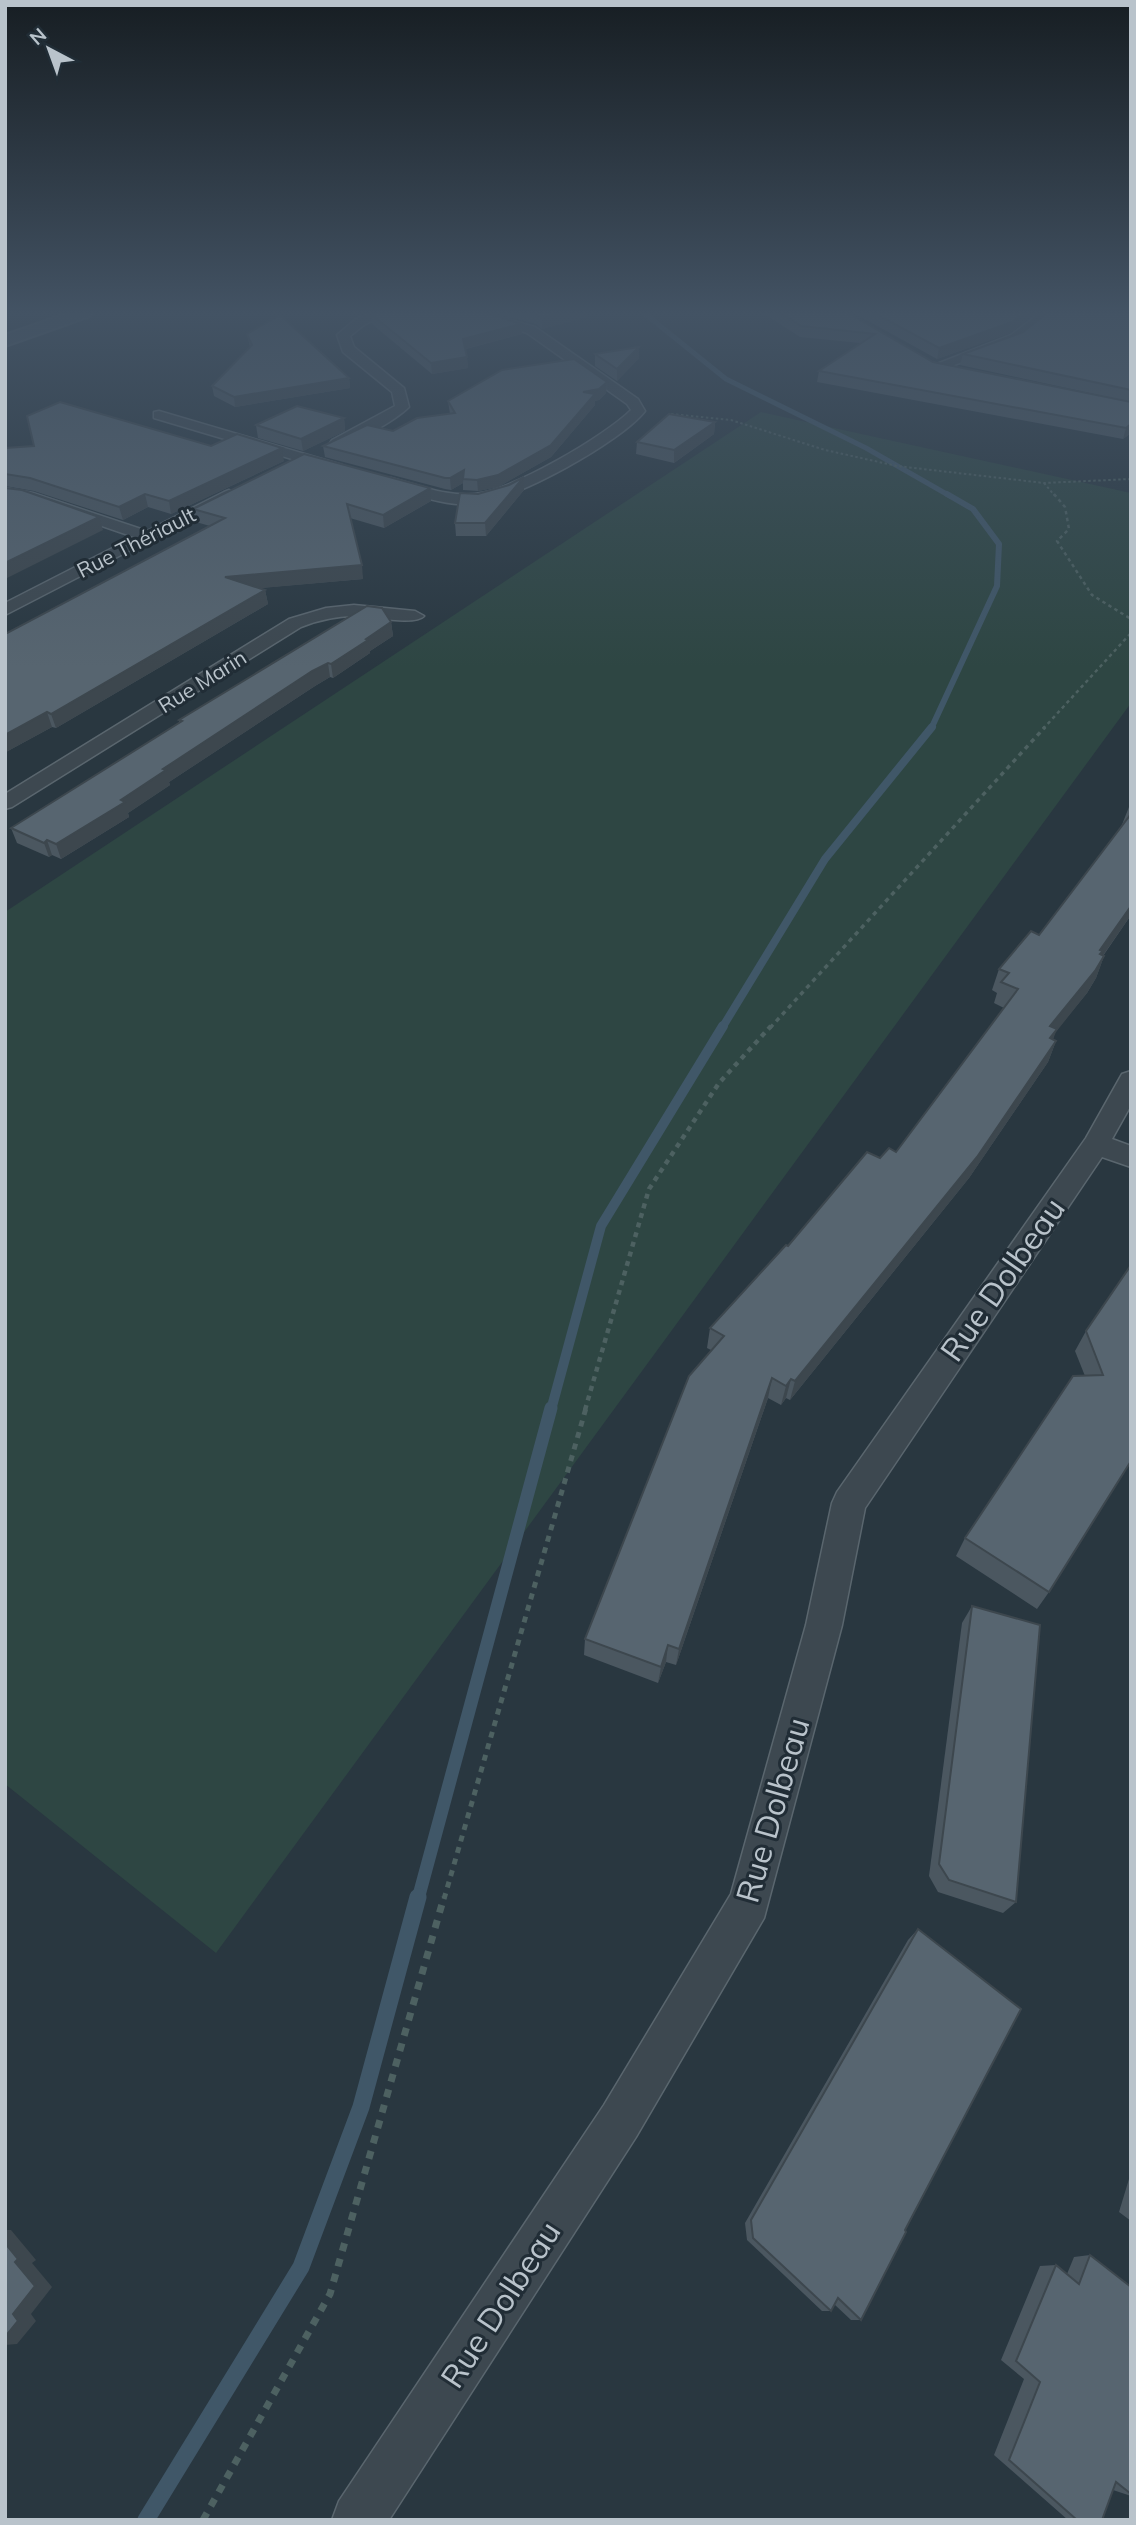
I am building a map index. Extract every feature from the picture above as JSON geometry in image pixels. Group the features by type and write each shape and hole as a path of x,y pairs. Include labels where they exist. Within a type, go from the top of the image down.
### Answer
{"street":[{"path":"211,431 355,473"},
{"path":"279,471 362,431"},
{"path":"381,480 445,497 478,499 516,485 614,431"},
{"name":"Rue Thériault","path":"5,610 243,489"},
{"path":"5,492 28,496 146,536"},
{"name":"Rue Marin","path":"5,803 296,623 320,612 357,608 415,616"},
{"name":"Rue Dolbeau","path":"358,2520 620,2121 749,1903 824,1625 849,1503 1113,1150 1131,1080"}],"path":[{"path":"765,431 825,450 897,466 1044,483 1131,479"},
{"path":"1044,483 1065,507 1069,528 1056,541 1092,595 1131,619"},
{"path":"203,2520 330,2294 649,1189 719,1083 1131,633"}],"green space":[{"path":"733,431 847,431 1131,493 1131,703 216,1953 5,1784 5,912"}],"building":[{"path":"30,431 159,431 211,446 237,434 282,448 169,501 145,494 119,507 30,478 5,474 5,448 34,446"},
{"path":"275,431 318,431 301,439"},
{"path":"355,431 563,431 551,445 498,475 477,480 463,479 464,470 445,478 323,446"},
{"path":"650,431 702,431 674,450 637,442"},
{"path":"304,454 430,488 383,515 347,504 362,565 225,577 265,590 51,714 47,712 5,735 5,634 225,518 193,509"},
{"path":"524,477 485,523 455,523 460,493 478,494 509,485"},
{"path":"5,488 22,490 99,517 5,563"},
{"path":"367,606 382,608 391,622 331,664 312,671 163,769 166,770 121,800 125,802 56,844 47,840 44,843 11,828 182,721 179,720"},
{"path":"1131,814 1131,906 1100,950 1103,951 1100,954 1104,956 1095,971 1050,1026 1057,1029 1050,1038 1056,1041 977,1157 795,1381 791,1379 786,1386 772,1378 679,1649 668,1645 661,1667 585,1639 689,1376 724,1336 710,1328 786,1245 788,1246 867,1152 880,1158 889,1148 896,1152 1018,989 1001,982 1009,973 999,969 1031,931 1039,935"},
{"path":"1131,1265 1131,1461 1049,1592 965,1538 1073,1376 1103,1375 1086,1331"},
{"path":"972,1606 1040,1625 1016,1902 949,1880 939,1864"},
{"path":"918,1929 1021,2009 861,2320 838,2298 831,2311 753,2238 751,2220"},
{"path":"5,2243 18,2259 15,2262 35,2286 13,2314 18,2321 5,2337"},
{"path":"1090,2255 1131,2287 1131,2494 1116,2482 1102,2520 1077,2520 1009,2460 1040,2382 1016,2361 1056,2265 1079,2284"}],"waterway":[{"path":"831,431 950,496"},
{"path":"932,727 997,586 999,544 973,509 947,494"},
{"path":"722,1028 825,859 932,727"},
{"path":"551,1410 601,1226 723,1026"},
{"path":"418,1899 551,1408"},
{"path":"146,2520 301,2267 361,2107 418,1897"}]}
